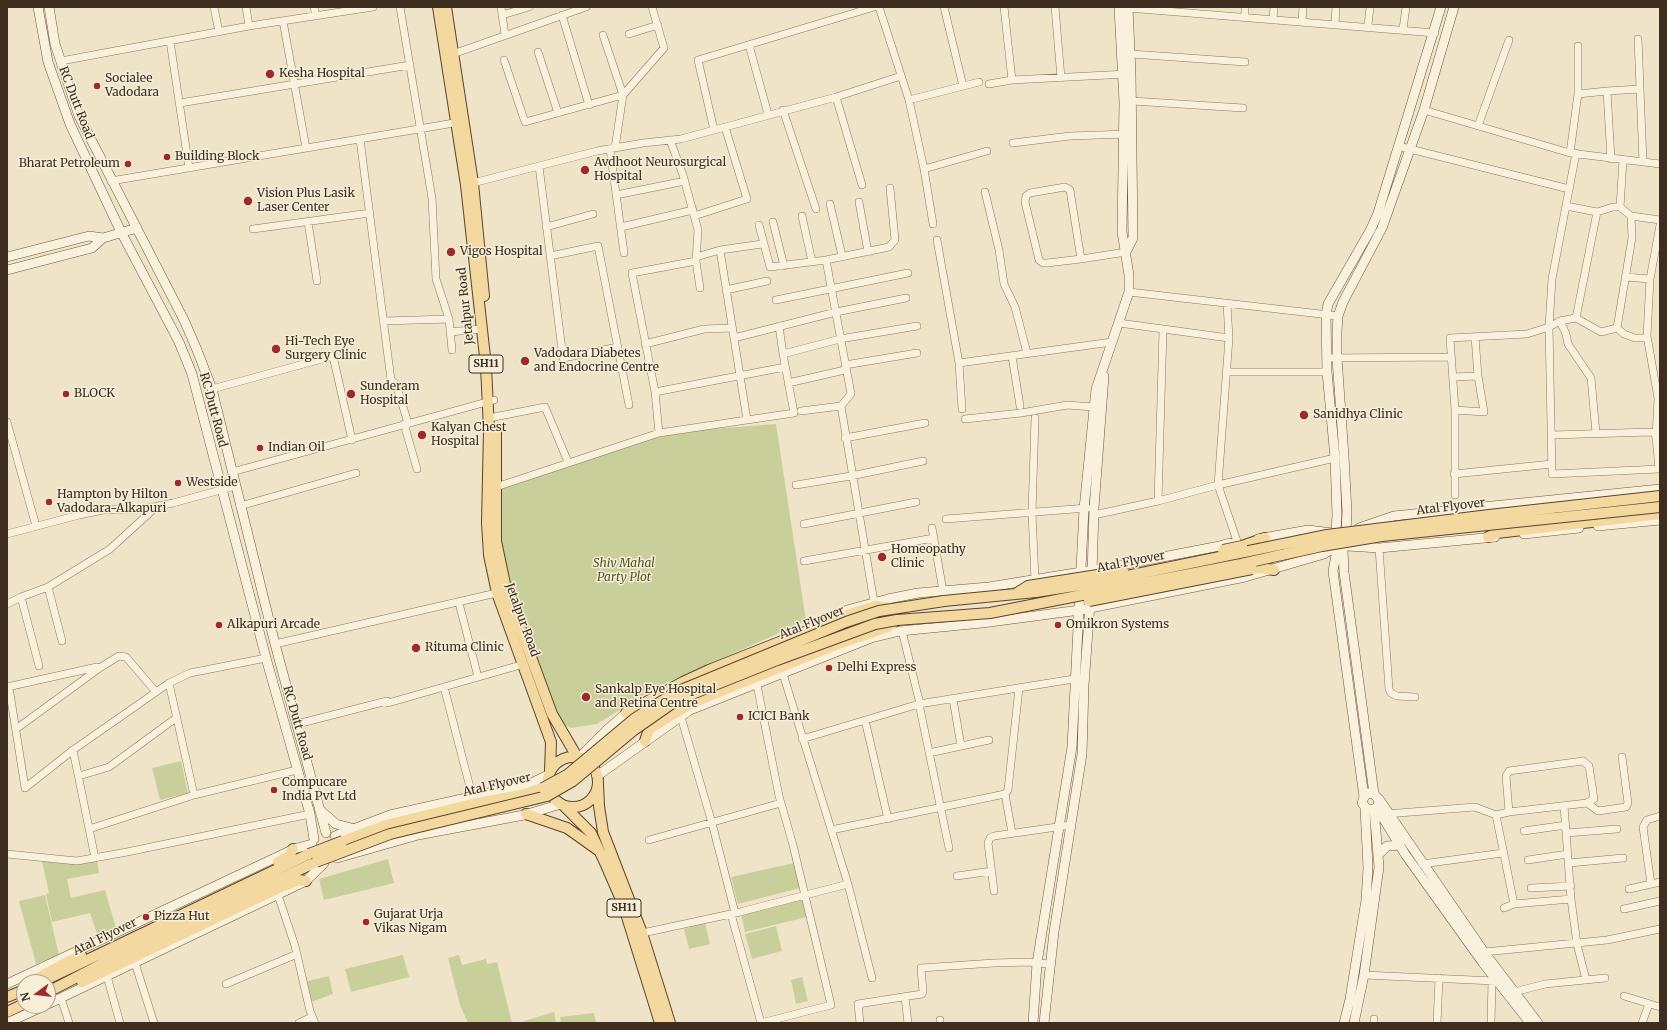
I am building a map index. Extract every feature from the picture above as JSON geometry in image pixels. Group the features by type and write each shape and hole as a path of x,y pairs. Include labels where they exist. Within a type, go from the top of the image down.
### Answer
{"main road":[{"name":"Jetalpur Road","path":"438,7 460,122 469,184 491,401 493,488 487,545 524,664 548,715"},
{"name":"Jetalpur Road","path":"446,7 448,56"},
{"name":"Jetalpur Road","path":"469,184 481,328 491,401"},
{"name":"Atal Flyover","path":"56,975 310,848 386,825 472,804 521,795 543,788 567,775 634,719 676,692 846,622 879,611 944,601 1015,594 1093,583 1327,535 1660,496"},
{"name":"Atal Flyover","path":"56,988 135,947 302,868 343,851 390,834 547,796 573,781 634,730 677,700 875,624 897,620 990,613 1241,564 1354,540 1660,507"},
{"path":"1492,535 1660,514"},
{"path":"1015,594 1028,586 1143,568 1242,546 1265,538"},
{"path":"1022,607 1030,610 1080,603 1261,568 1274,570"},
{"name":"Jetalpur Road","path":"502,592 548,715"},
{"path":"626,713 708,670 850,614 875,606 892,609"},
{"path":"645,741 649,729 694,702 833,646 888,627 897,620"},
{"name":"SH11","path":"548,715 579,756 594,768 597,780 603,832 637,934 670,1023"},
{"name":"SH11","path":"548,715 551,742 548,787 551,795 590,833 599,851 637,934 660,1023"},
{"path":"549,772 560,760 579,756"},
{"path":"562,805 579,806 586,803 596,791 597,780"},
{"path":"526,814 567,828 599,851"},
{"path":"44,974 68,961 284,859 293,849"},
{"path":"56,994 301,881"},
{"path":"7,997 16,992"}],"street":[{"name":"RC Dutt Road","path":"38,7 48,62 70,124 121,232 185,355 192,374 266,658 310,814 310,848"},
{"name":"RC Dutt Road","path":"49,7 55,44 79,116 111,181 184,320 212,389 275,644 326,833"},
{"path":"214,7 219,32"},
{"path":"246,7 248,26"},
{"path":"314,7 316,16"},
{"path":"61,61 248,26 373,7"},
{"path":"400,7 432,198 436,278 448,319 452,350"},
{"path":"501,7 505,36"},
{"path":"502,15 529,7"},
{"path":"448,56 586,7"},
{"path":"624,253 616,195 612,148 623,95 664,48 652,7"},
{"path":"714,130 698,60 874,7"},
{"path":"879,7 909,100 924,169 933,224"},
{"path":"944,7 962,86"},
{"path":"1004,7 1012,80"},
{"path":"1055,7 1061,78"},
{"path":"1125,7 1214,10 1245,16 1273,19 1403,29 1435,33"},
{"path":"1044,1023 1049,964 1082,754 1080,678 1081,572 1084,509 1094,407 1097,386 1129,292 1129,275 1122,232 1128,134 1132,101 1127,74 1131,54 1125,7"},
{"path":"1125,7 1128,134"},
{"path":"1245,7 1245,16"},
{"path":"1273,19 1274,7"},
{"path":"1302,21 1303,7"},
{"path":"1335,24 1336,7"},
{"path":"1368,26 1370,7"},
{"path":"1403,29 1406,7"},
{"path":"1354,1023 1364,975 1379,867 1379,807 1341,549 1330,540 1335,532 1337,515 1335,458 1327,372 1326,315 1331,297 1373,223 1435,33 1442,7"},
{"path":"1344,1023 1350,999 1366,900 1368,868 1365,808 1362,803 1364,797 1333,571 1341,549 1350,541 1346,532 1347,512 1336,331 1338,316 1343,302 1382,228 1424,110 1454,7"},
{"path":"562,15 589,105"},
{"path":"283,21 306,148"},
{"path":"629,34 658,25"},
{"path":"603,35 623,95"},
{"path":"1638,39 1643,162"},
{"path":"1478,126 1508,40"},
{"path":"170,41 189,168"},
{"path":"749,45 768,114"},
{"path":"1578,46 1578,94 1573,153 1569,190 1552,279 1549,327 1552,474 1659,469 1656,438 1658,398 1647,338 1650,279 1660,225"},
{"path":"538,52 558,113"},
{"path":"1131,54 1246,62"},
{"path":"504,60 525,122 623,95"},
{"path":"180,103 410,65"},
{"path":"989,84 1012,80 1127,74"},
{"path":"469,184 612,148 670,140 714,130 768,114 836,97 901,76"},
{"path":"909,100 979,82"},
{"path":"1578,94 1640,90"},
{"path":"1607,91 1611,159"},
{"path":"836,97 862,185"},
{"path":"1132,101 1243,108"},
{"path":"783,110 816,209"},
{"path":"1424,110 1573,153 1660,164"},
{"path":"111,181 460,122"},
{"path":"621,227 694,213 747,199 725,127"},
{"path":"1012,143 1070,136 1128,134"},
{"path":"360,139 391,380 396,384 417,469"},
{"path":"670,140 685,181 698,230 696,259 700,288"},
{"path":"1398,146 1569,190"},
{"path":"924,169 987,151"},
{"path":"1620,207 1623,160"},
{"path":"539,166 563,358 618,347"},
{"path":"616,195 685,181"},
{"path":"1081,259 1070,190 1065,187 1030,193 1026,196 1025,202 1039,260 1047,263 1081,259 1126,252"},
{"path":"758,225 768,267 826,260 892,246 895,240 890,188"},
{"path":"985,192 999,250 1004,284 1015,307 1027,353"},
{"path":"859,202 868,252"},
{"path":"830,204 842,256"},
{"path":"1566,206 1597,212 1613,207 1620,207 1631,216 1660,220"},
{"path":"1576,318 1597,212"},
{"path":"253,229 370,213"},
{"path":"546,227 593,214"},
{"path":"802,216 812,262"},
{"path":"1617,328 1632,238 1631,216"},
{"path":"308,222 317,281"},
{"path":"773,222 784,266"},
{"path":"7,270 92,248 103,238 137,228"},
{"path":"7,257 89,236 103,238"},
{"path":"937,240 959,363 962,409"},
{"path":"659,433 655,392 632,273 696,259 720,250 762,244"},
{"path":"550,256 598,246 629,405"},
{"path":"720,250 747,420"},
{"path":"826,260 850,394 841,406 845,438 874,602"},
{"path":"776,300 908,273"},
{"path":"1626,277 1650,279"},
{"path":"726,290 767,281"},
{"path":"1129,292 1338,316"},
{"path":"734,338 836,312 906,298"},
{"path":"1092,570 1236,540 1218,485 1228,372 1229,338 1227,304"},
{"path":"1455,495 1455,410 1450,338 1527,334 1549,327 1560,321 1576,318 1601,332 1617,328"},
{"path":"384,321 448,319"},
{"path":"1560,321 1566,334 1568,344 1591,378 1596,433"},
{"path":"1119,324 1229,338"},
{"path":"493,488 659,433 794,413 779,326"},
{"path":"783,354 840,339 917,326"},
{"path":"450,332 481,328"},
{"path":"645,344 704,329 732,328"},
{"path":"1617,328 1624,334 1635,338 1647,338"},
{"path":"1158,501 1162,330"},
{"path":"1455,410 1484,412 1478,376 1475,336"},
{"path":"959,363 1112,342"},
{"path":"788,384 845,367 917,353"},
{"path":"212,389 333,356 352,440"},
{"path":"1012,356 1020,406"},
{"path":"1327,358 1451,357"},
{"path":"655,392 706,381 740,377 785,367"},
{"path":"1033,1023 1037,963 1072,753 1080,678 1090,608 1094,511 1104,367"},
{"path":"1228,372 1327,372"},
{"path":"1453,377 1478,376"},
{"path":"232,472 491,401"},
{"path":"965,419 1021,413 1067,405 1094,407"},
{"path":"801,411 841,406"},
{"path":"492,418 545,407 568,462"},
{"path":"1035,418 1032,513 1035,580"},
{"path":"7,422 36,526"},
{"path":"845,438 925,423"},
{"path":"1552,434 1651,432 1656,438"},
{"path":"946,519 1084,509 1094,511 1158,501 1218,485 1335,458"},
{"path":"796,485 851,476 923,461"},
{"path":"1454,474 1552,464"},
{"path":"240,506 356,474"},
{"path":"7,534 102,510 173,504 235,486"},
{"path":"579,756 626,713 648,696 698,671 843,612 874,602 918,593 989,587 1035,580 1308,530 1346,532 1394,516 1660,489"},
{"path":"804,524 916,502"},
{"path":"7,604 21,596 48,587 110,548 157,506"},
{"path":"597,780 645,741 690,710 757,685 871,638 902,631 982,623 1080,610 1274,570 1341,549 1379,548 1492,535 1660,520"},
{"path":"932,528 943,591"},
{"path":"804,561 934,538"},
{"path":"1379,548 1389,689 1391,693 1397,696 1415,697"},
{"path":"48,587 62,641"},
{"path":"275,644 502,592"},
{"path":"21,596 40,666"},
{"path":"459,603 478,677"},
{"path":"902,631 949,848"},
{"path":"16,729 116,657 126,657 156,692"},
{"path":"101,667 8,687 25,788 73,750 169,683 190,673 266,658"},
{"path":"297,724 444,687 524,664"},
{"path":"783,674 848,884 872,978"},
{"path":"802,739 919,704 1080,678"},
{"path":"169,683 194,795"},
{"path":"681,717 712,823 733,914 761,1023 831,1005 781,803 757,685"},
{"path":"444,687 472,795"},
{"path":"1012,833 1005,794 1008,790 1019,688"},
{"path":"953,699 961,746"},
{"path":"79,776 109,767 176,718"},
{"path":"865,720 888,819"},
{"path":"929,753 989,740"},
{"path":"73,750 95,858"},
{"path":"1587,803 1598,811 1626,808 1628,803 1622,757"},
{"path":"1365,808 1369,810 1379,807 1475,807 1496,815 1587,803 1594,798 1590,766 1583,761 1509,772 1506,776 1510,812"},
{"path":"89,829 194,795 297,770"},
{"path":"335,836 390,815 529,784 549,772"},
{"path":"1364,797 1368,793 1422,864 1484,952 1494,981 1530,1023"},
{"path":"831,830 941,809 1005,794"},
{"path":"649,840 781,803"},
{"path":"310,848 316,860 329,863 337,858 418,834 526,814 562,805"},
{"path":"1564,806 1571,899 1577,944 1586,980"},
{"path":"1379,807 1400,845 1487,962 1514,992 1538,1023"},
{"path":"321,811 336,824 355,829"},
{"path":"7,854 77,861 310,814"},
{"path":"1496,815 1514,904"},
{"path":"1651,884 1643,827 1647,820 1660,816"},
{"path":"994,891 988,840 994,836 1071,825"},
{"path":"1524,831 1616,829"},
{"path":"310,848 319,834 326,833 335,836 339,840 341,849 337,858"},
{"path":"1378,856 1387,846 1400,845"},
{"path":"7,984 293,849 310,848"},
{"path":"1422,864 1503,853"},
{"path":"1528,860 1568,854"},
{"path":"1569,863 1622,858"},
{"path":"56,1000 278,895 301,881 324,863"},
{"path":"957,876 992,871"},
{"path":"1629,889 1660,882"},
{"path":"637,934 733,914 848,884"},
{"path":"1531,888 1571,886"},
{"path":"278,895 297,954 314,1020 299,1023"},
{"path":"1504,908 1514,904 1571,899"},
{"path":"1624,909 1660,901"},
{"path":"1484,952 1577,944 1607,940 1660,929"},
{"path":"226,984 297,954"},
{"path":"135,963 154,1023"},
{"path":"860,1023 858,1004 919,996 923,992 921,968 987,963 1049,964"},
{"path":"1364,975 1494,981"},
{"path":"107,976 120,1023"},
{"path":"1438,1023 1439,978"},
{"path":"1514,992 1545,984 1605,978"},
{"path":"1491,1023 1494,981"},
{"path":"1624,996 1660,1007"},
{"path":"905,997 908,1023"},
{"path":"61,998 69,1023"},
{"path":"1642,1023 1649,1004"},
{"path":"7,1023 27,1014"}],"green space":[{"name":"Shiv Mahal Party Plot","path":"776,424 806,621 653,689 597,724 571,728 546,715 503,585 494,485 659,433"},
{"path":"181,761 188,793 160,800 152,768"},
{"path":"388,859 394,883 324,900 319,879"},
{"path":"42,861 97,861 99,873 67,879 71,898 105,890 116,928 98,936 90,913 52,922 46,894 49,893"},
{"path":"794,863 800,888 738,904 731,877"},
{"path":"45,895 59,955 36,964 19,901"},
{"path":"803,897 807,917 745,932 741,913"},
{"path":"705,923 710,944 689,949 684,929"},
{"path":"776,926 782,951 752,959 745,934"},
{"path":"403,955 409,977 351,992 345,969"},
{"path":"459,955 462,965 486,959 487,964 497,962 512,1023 468,1023 460,1005 448,958"},
{"path":"329,976 333,994 311,1002 307,981"},
{"path":"802,977 808,1001 796,1004 791,980"},
{"path":"554,1012 556,1023 518,1023"},
{"path":"594,1013 596,1023 561,1023 560,1017"}],"place":[{"name":"Kesha Hospital","path":"270,74"},
{"name":"Socialee Vadodara","path":"97,86"},
{"name":"Building Block","path":"167,157"},
{"name":"Bharat Petroleum","path":"128,164"},
{"name":"Avdhoot Neurosurgical Hospital","path":"585,170"},
{"name":"Vision Plus Lasik Laser Center","path":"248,201"},
{"name":"Vigos Hospital","path":"451,252"},
{"name":"Hi-Tech Eye Surgery Clinic","path":"276,349"},
{"name":"Vadodara Diabetes and Endocrine Centre","path":"525,361"},
{"name":"BLOCK","path":"66,394"},
{"name":"Sunderam Hospital","path":"351,394"},
{"name":"Sanidhya Clinic","path":"1304,415"},
{"name":"Kalyan Chest Hospital","path":"422,435"},
{"name":"Indian Oil","path":"260,448"},
{"name":"Westside","path":"178,483"},
{"name":"Hampton by Hilton Vadodara-Alkapuri","path":"49,502"},
{"name":"Homeopathy Clinic","path":"882,557"},
{"name":"Alkapuri Arcade","path":"219,625"},
{"name":"Omikron Systems","path":"1058,625"},
{"name":"Rituma Clinic","path":"416,648"},
{"name":"Delhi Express","path":"829,668"},
{"name":"Sankalp Eye Hospital and Retina Centre","path":"586,697"},
{"name":"ICICI Bank","path":"740,717"},
{"name":"Compucare India Pvt Ltd","path":"274,790"},
{"name":"Pizza Hut","path":"146,917"},
{"name":"Gujarat Urja Vikas Nigam","path":"366,922"}]}
